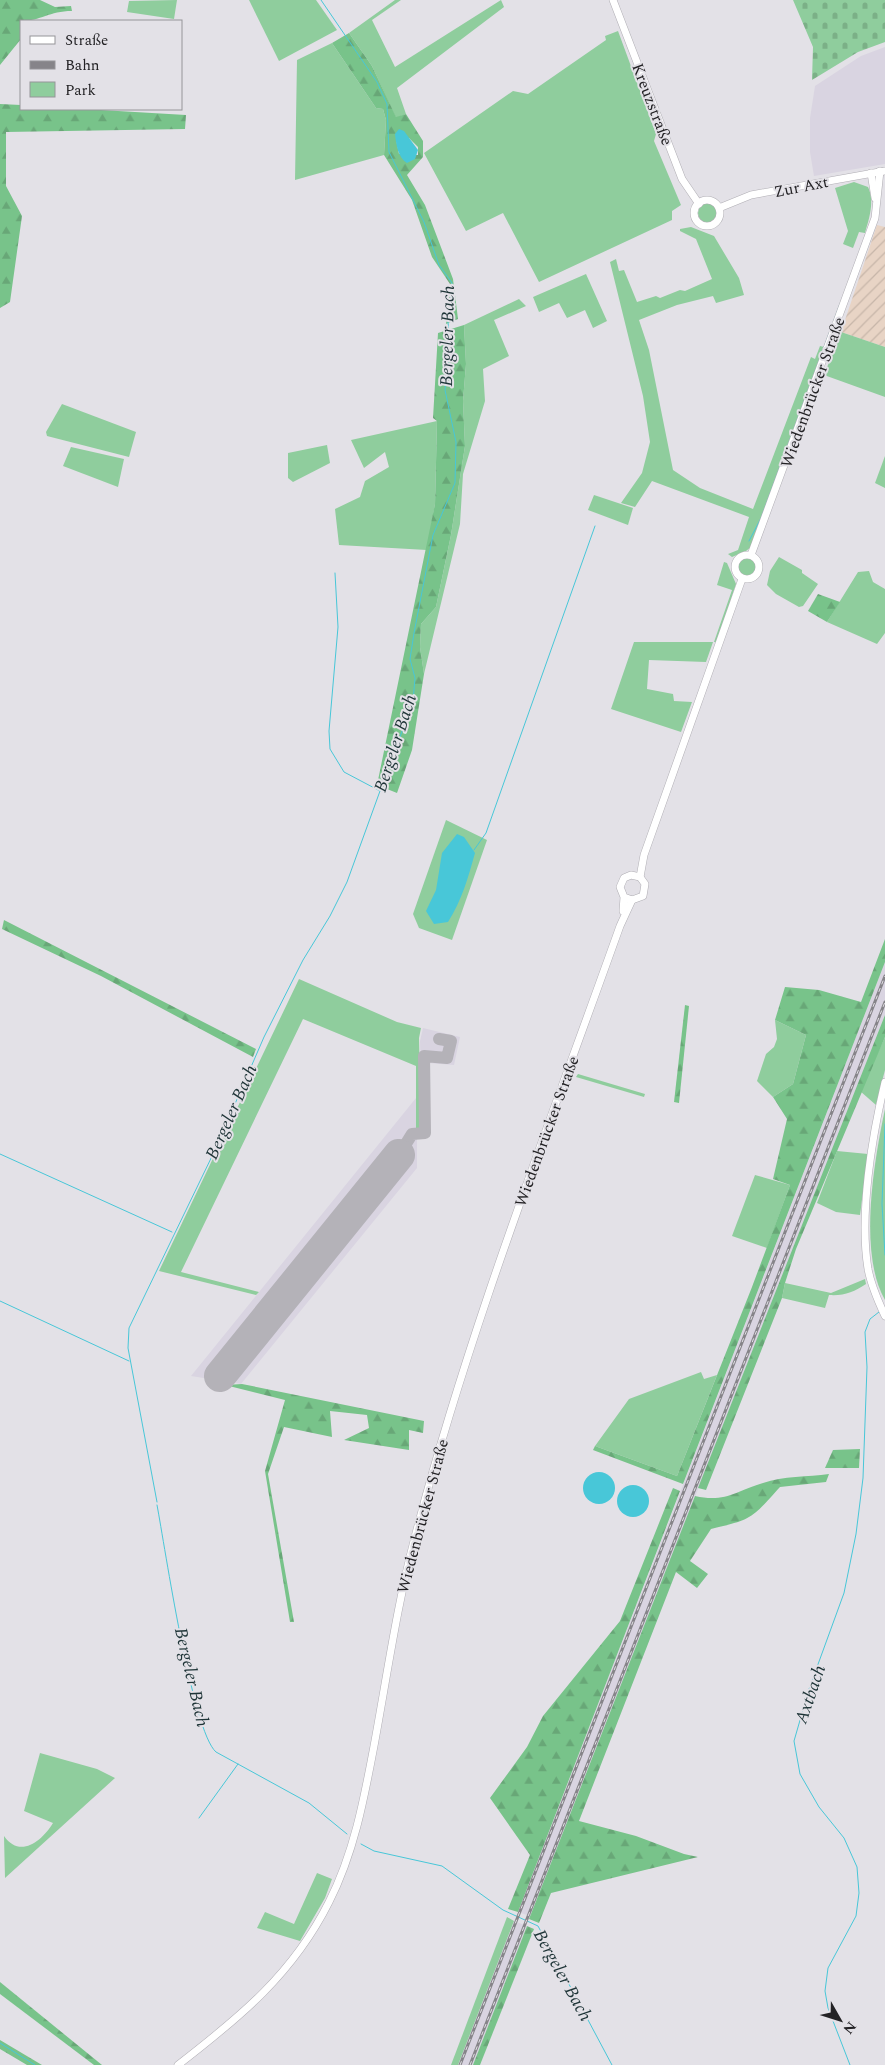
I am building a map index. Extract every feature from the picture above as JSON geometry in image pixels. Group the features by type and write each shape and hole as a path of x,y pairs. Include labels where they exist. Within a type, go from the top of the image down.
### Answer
{"street":[{"name":"Kreuzstraße","path":"613,0 682,179 699,204"},
{"name":"Zur Axt","path":"719,208 751,195 882,171"},
{"name":"Wiedenbrücker Straße","path":"751,555 858,270 878,205 882,171"},
{"name":"Wiedenbrücker Straße","path":"871,173 876,198 871,228"},
{"path":"711,201 719,208 720,216 717,222 705,226 696,218 695,210 699,204 711,201"},
{"path":"743,555 751,555 759,564 758,574 752,579 742,579 735,572 735,563 743,555"},
{"path":"637,876 742,579"},
{"path":"637,876 645,884 645,892 639,898 632,900 624,896 620,890 621,884 626,877 637,876"},
{"path":"620,926 624,896"},
{"path":"620,926 632,900"},
{"name":"Wiedenbrücker Straße","path":"178,2065 238,2018 278,1978 309,1938 330,1900 343,1870 365,1794 405,1577 449,1414 496,1273 620,926"},
{"path":"885,1082 873,1144 865,1235 868,1271 885,1315"}],"shaded area":[{"path":"885,47 885,164 814,176 810,152 810,118 815,86 861,56"},
{"path":"877,225 885,227 885,347 841,332"},
{"path":"885,962 885,1015 530,1916 518,1912"},
{"path":"423,1028 460,1037 454,1065 428,1063 430,1137 417,1137 417,1168 241,1384 191,1376 416,1098 416,1130 422,1130 420,1041"},
{"path":"514,1921 527,1926 473,2065 458,2065"}],"green space":[{"path":"0,0 40,0 55,7 71,6 72,11 64,11 31,20 20,20 20,40 0,65"},
{"path":"177,0 174,19 127,12 129,1"},
{"path":"249,0 316,0 337,30 279,61"},
{"path":"395,0 401,0 372,20 395,67 501,0 504,7 397,88 406,114 396,118 372,66 349,33"},
{"path":"793,0 885,0 885,42 858,52 812,80 813,47"},
{"path":"618,31 656,134 654,141 681,205 672,211 672,220 539,282 503,213 466,231 424,153 513,91 528,94 606,40 605,36"},
{"path":"349,33 372,66 396,117 406,114 423,141 423,157 407,175 425,205 453,279 458,319 446,324 450,284 432,257 412,200 384,155 386,120 383,109 376,108 332,43","holes":["409,138 418,147 418,155 399,154 396,139"]},
{"path":"332,43 376,108 383,109 386,120 384,155 295,180 297,60"},
{"path":"0,104 20,105 20,110 101,110 186,115 185,129 6,132 6,186 22,216 10,302 0,308"},
{"path":"854,182 868,187 871,204 865,233 859,232 853,248 843,244 848,231 835,188"},
{"path":"708,203 715,206 718,213 715,220 708,223 701,220 698,213 701,206"},
{"path":"691,227 714,236 739,278 744,295 716,303 713,296 677,305 639,320 649,350 673,470 700,488 753,509 811,357 815,359 820,346 824,347 751,547 732,557 728,554 738,550 749,517 652,481 635,507 621,503 642,473 650,442 643,396 610,262 616,259 619,271 624,270 637,302 656,296 660,298 680,290 685,291 712,279 696,239 680,231 680,229"},
{"path":"586,274 607,321 593,328 585,310 567,318 559,303 539,312 533,297"},
{"path":"519,299 526,306 494,320 509,356 483,369 485,401 463,474 460,524 424,674 420,647 421,624 436,607 451,535 465,446 463,401 466,364 464,325"},
{"path":"464,325 466,364 463,401 465,446 451,535 436,607 421,624 420,647 424,674 412,750 397,793 377,785 435,504 437,421 433,418 438,333"},
{"path":"841,332 885,347 885,397 824,375"},
{"path":"62,404 136,432 129,457 47,436 46,432"},
{"path":"437,421 435,504 427,550 339,545 335,509 360,497 365,481 389,467 385,452 364,468 351,440"},
{"path":"327,445 330,463 293,482 288,478 288,453"},
{"path":"71,447 124,459 118,487 63,466"},
{"path":"885,456 885,488 875,483"},
{"path":"594,495 633,508 628,525 588,510"},
{"path":"747,557 754,560 757,567 754,574 747,577 740,574 737,567 740,560"},
{"path":"779,557 802,570 802,573 818,584 803,606 799,607 776,594 767,585 770,571"},
{"path":"724,562 727,563 736,584 717,642 714,642 732,590 717,585"},
{"path":"869,571 873,582 885,589 885,633 877,644 827,622 858,572"},
{"path":"818,594 840,602 827,622 808,611"},
{"path":"634,642 713,642 706,662 649,660 647,689 673,694 674,701 692,702 681,732 611,709"},
{"path":"446,820 487,840 452,940 419,928 413,914"},
{"path":"4,920 256,1049 253,1057 101,976 2,929"},
{"path":"885,939 885,962 683,1484 593,1450 595,1446 677,1476 790,1185 773,1179 787,1119 773,1097 793,1084 806,1035 775,1020 785,987 819,990 861,1002"},
{"path":"299,979 397,1022 421,1028 419,1038 421,1131 416,1131 416,1066 303,1019 181,1272 259,1292 256,1295 159,1271"},
{"path":"685,1005 689,1006 679,1103 674,1102"},
{"path":"885,1015 885,1037 796,1249 782,1298 706,1490 698,1488"},
{"path":"775,1020 806,1035 793,1084 773,1097 757,1081 766,1054 774,1047 777,1039"},
{"path":"885,1037 885,1070 876,1105 860,1091"},
{"path":"578,1074 645,1094 644,1097 576,1077"},
{"path":"885,1109 885,1300 877,1280 872,1258 870,1233 873,1180"},
{"path":"837,1151 868,1154 860,1215 836,1212 817,1203"},
{"path":"755,1175 790,1185 767,1248 732,1236"},
{"path":"865,1279 866,1284 853,1291 839,1295 829,1295 825,1308 782,1298 785,1283 831,1293"},
{"path":"701,1372 704,1379 717,1375 677,1476 595,1446 629,1399"},
{"path":"242,1384 424,1421 423,1433 409,1430 409,1450 344,1440 369,1428 367,1415 330,1411 332,1437 284,1427 268,1474 294,1622 290,1622 265,1471 285,1400 225,1385"},
{"path":"860,1449 859,1468 825,1468 833,1450"},
{"path":"829,1474 826,1482 780,1487 763,1506 744,1520 711,1529 690,1561 708,1574 697,1588 676,1572 579,1821 636,1836 684,1854 698,1857 551,1893 539,1923 529,1919 695,1496 705,1498 723,1497 771,1481"},
{"path":"673,1488 680,1491 518,1912 508,1909 530,1855 490,1798 527,1747 543,1716 620,1621"},
{"path":"40,1753 97,1769 115,1778 5,1878 4,1836 10,1843 24,1847 37,1841 53,1823 24,1811"},
{"path":"317,1873 332,1879 325,1898 300,1941 257,1928 265,1912 294,1924"},
{"path":"507,1917 514,1921 458,2065 451,2065"},
{"path":"527,1926 534,1929 480,2065 473,2065"},
{"path":"0,1982 102,2065 94,2065 0,1994"},
{"path":"0,2040 42,2065 27,2065 0,2049"}],"water":[{"path":"399,129 404,131 418,150 415,159 407,163 401,158 397,146 395,134"},
{"path":"457,834 464,837 475,853 464,889 453,914 448,922 434,924 426,911 436,890 442,853"},
{"path":"599,1472 605,1473 610,1477 614,1482 614,1494 610,1499 605,1503 599,1504 593,1503 588,1499 584,1494 583,1488 584,1482 588,1477 593,1473"},
{"path":"633,1485 644,1490 649,1501 644,1512 633,1517 622,1512 617,1501 622,1490"}],"waterway":[{"name":"Bergeler Bach","path":"157,1502 128,1348 129,1328 215,1150 264,1037 303,960 330,916 347,882 380,791 391,750 400,737 413,701 415,678 410,659 414,633 433,535 455,483 456,442 445,390 450,345 448,322 452,283 439,265 424,222 389,152 387,104 377,82 321,0"},
{"path":"749,541 761,518 840,304"},
{"path":"474,850 486,833 595,526"},
{"path":"335,573 338,627 329,731 330,749 344,772 380,791"},
{"name":"Axtbach","path":"885,1124 882,1204 885,1255"},
{"path":"0,1154 172,1232"},
{"path":"0,1301 129,1361"},
{"name":"Axtbach","path":"850,2065 828,2008 825,1991 828,1968 856,1916 859,1893 857,1867 844,1838 819,1807 800,1774 794,1741 809,1689 844,1593 856,1534 863,1478 867,1367 865,1332 870,1319 879,1312"},
{"name":"Bergeler Bach","path":"157,1505 180,1636 198,1710 207,1737 216,1752 309,1803 347,1834"},
{"path":"199,1818 238,1764"},
{"name":"Bergeler Bach","path":"361,1844 374,1851 442,1866 503,1910 538,1926 612,2065"},
{"path":"0,2043 35,2065"}],"taxiway":[{"path":"399,1155 412,1134 425,1133 424,1056 447,1058 451,1041 439,1039"}],"runway":[{"path":"220,1376 399,1155"}],"railway":[{"path":"460,2065 885,976"},
{"path":"470,2065 885,1002"}]}
